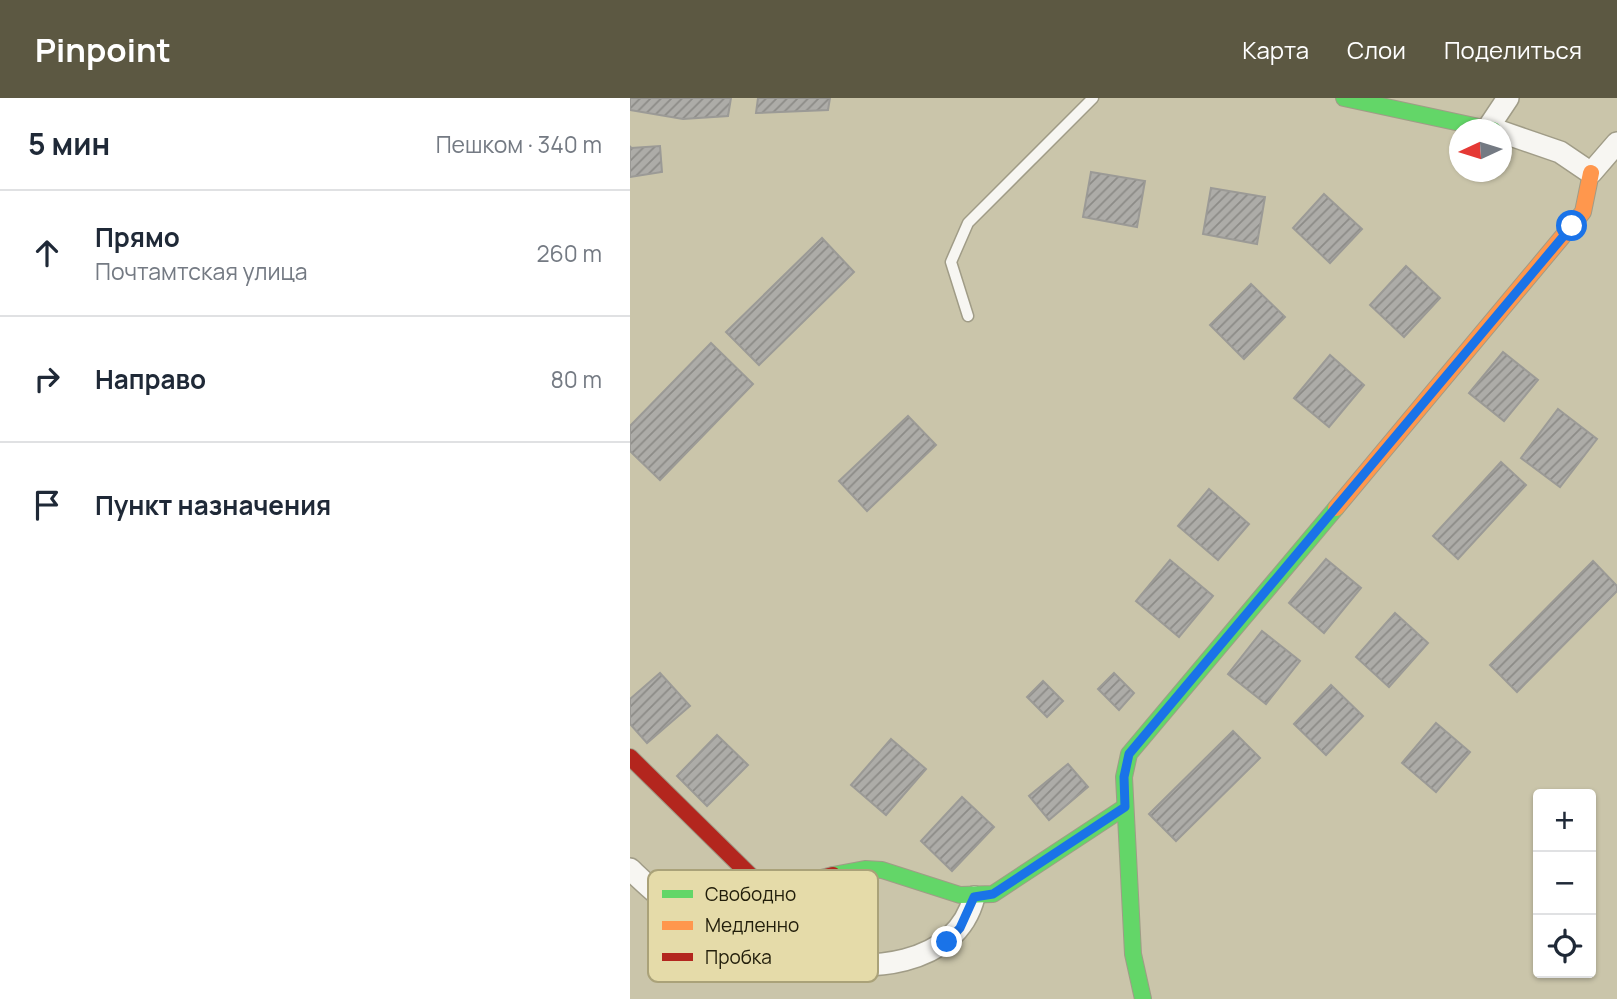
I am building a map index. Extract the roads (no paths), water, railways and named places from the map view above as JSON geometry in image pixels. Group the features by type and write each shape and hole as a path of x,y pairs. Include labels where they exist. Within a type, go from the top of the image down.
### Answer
{"street":[{"path":"1344,98 1449,120"},
{"path":"1499,119 1508,98"},
{"path":"1512,136 1560,152 1591,173"},
{"path":"1143,999 1133,954 1124,777 1129,754 1572,226 1583,212 1591,173 1617,143"},
{"path":"630,757 744,870"},
{"path":"878,870 974,897 993,894 1125,807"},
{"path":"630,869 648,886"},
{"path":"878,963 928,953 947,942 960,928 974,897"}],"lane":[{"path":"968,316 951,262 968,223 1093,98"}]}
